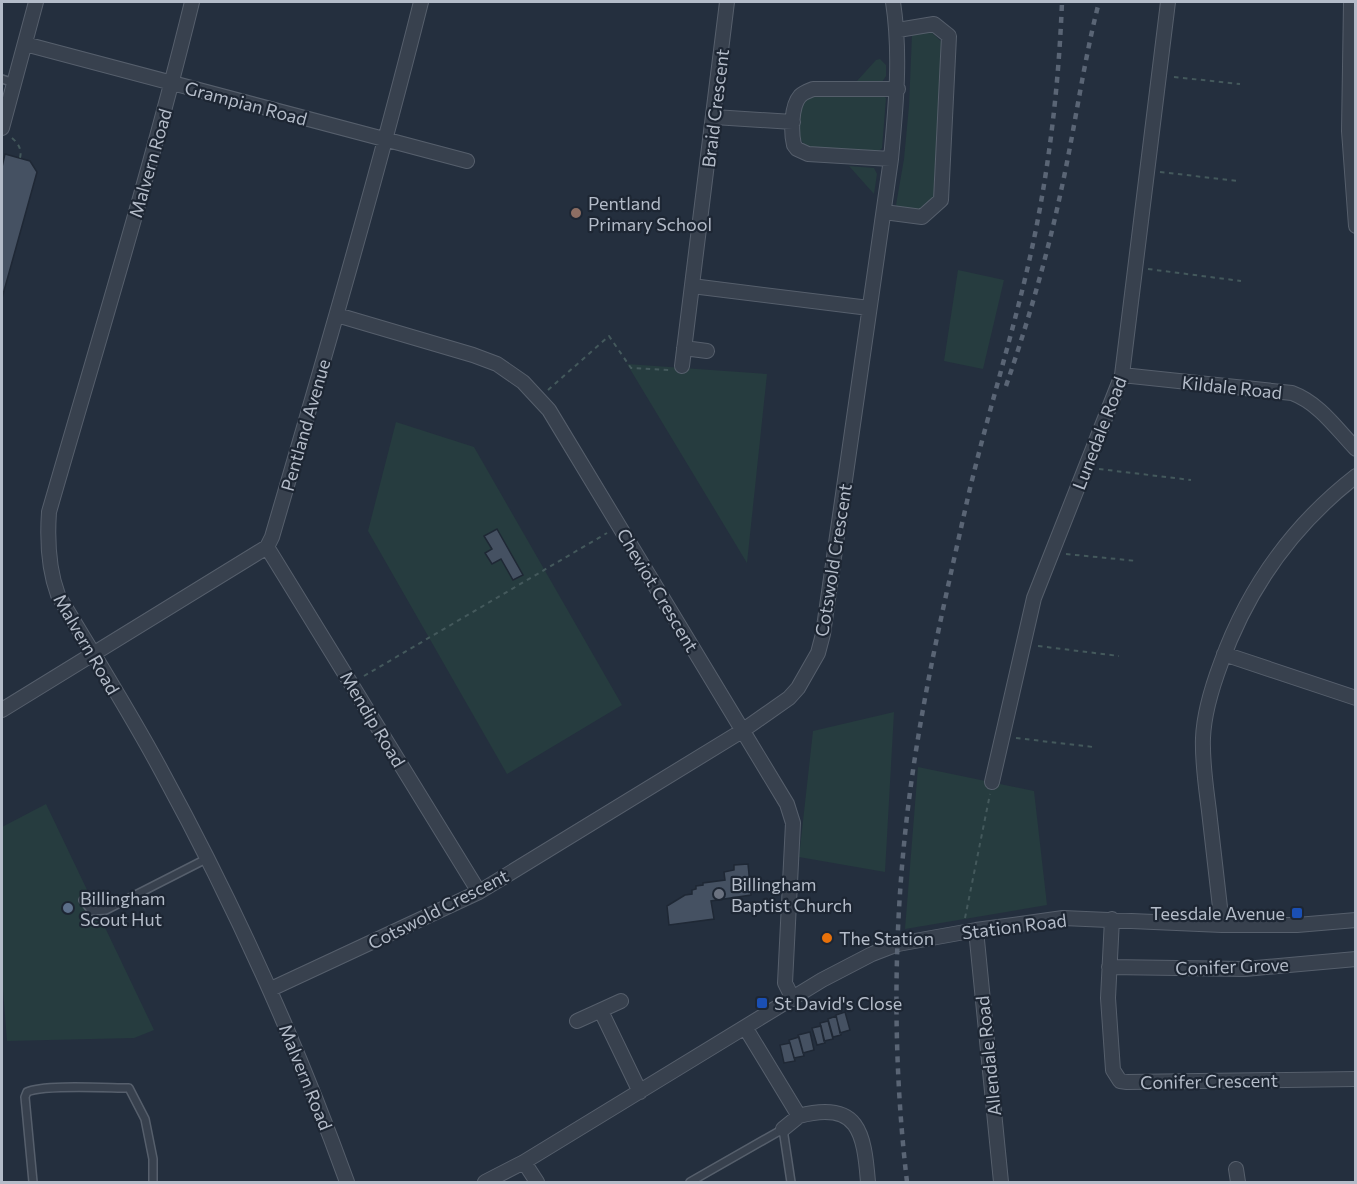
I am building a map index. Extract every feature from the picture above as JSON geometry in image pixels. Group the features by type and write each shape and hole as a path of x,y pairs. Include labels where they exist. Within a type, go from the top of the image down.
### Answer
{"street":[{"path":"6,132 8,81 24,44 36,2"},
{"name":"Malvern Road","path":"192,2 172,83 49,512 48,554 52,580 58,596 162,770 208,858 270,989 323,1115 347,1182"},
{"name":"Pentland Avenue","path":"267,547 272,537 387,140 421,2"},
{"name":"Braid Crescent","path":"682,366 727,2"},
{"name":"Cotswold Crescent","path":"270,989 479,892 742,731 789,698 809,671 823,634 891,159 897,89 898,30 893,2"},
{"name":"Lunedale Road","path":"992,782 1034,598 1122,375 1168,2"},
{"path":"1351,2 1349,131 1356,226"},
{"path":"884,212 922,217 941,200 949,36 934,24 898,30"},
{"name":"Grampian Road","path":"24,44 467,161"},
{"path":"891,159 802,152 794,145 793,122 796,101 805,92 813,89 897,89"},
{"path":"714,117 793,122"},
{"path":"693,286 869,308"},
{"name":"Cheviot Crescent","path":"337,315 473,355 496,364 523,382 549,410 788,804 793,823 785,983 793,999"},
{"path":"684,348 706,351"},
{"name":"Kildale Road","path":"1122,375 1292,393 1306,398 1319,409 1356,449"},
{"path":"1222,925 1202,756 1206,714 1213,685 1244,608 1272,563 1301,526 1335,492 1356,476"},
{"path":"2,710 267,547"},
{"name":"Mendip Road","path":"267,547 479,892"},
{"path":"1224,654 1356,698"},
{"name":"Station Road","path":"485,1182 524,1162 849,966 890,947 969,931 1063,918 1222,925 1297,925 1356,920"},
{"name":"Conifer Crescent","path":"1112,919 1108,998 1113,1070 1120,1081 1356,1079"},
{"name":"Allendale Road","path":"969,931 1001,1182"},
{"name":"Conifer Grove","path":"1109,967 1245,969 1356,959"},
{"path":"577,1021 621,1001"},
{"path":"601,1011 639,1092"},
{"path":"745,1027 799,1116"},
{"path":"783,1129 799,1116 828,1110 851,1120 858,1129 866,1148 868,1182"},
{"path":"524,1162 537,1182"}],"lane":[{"path":"83,900 92,911 106,910 208,858"},
{"path":"33,1182 27,1092 31,1089 54,1088 129,1088 145,1119 153,1159 153,1182"},
{"path":"690,1182 783,1129 791,1182"}],"path":[{"path":"1171,76 1240,84"},
{"path":"6,132 18,143 20,158"},
{"path":"1153,171 1238,181"},
{"path":"1141,269 1241,281"},
{"path":"539,398 609,336 631,368 676,371 682,366"},
{"path":"1091,469 1191,480"},
{"path":"351,684 620,525"},
{"path":"1059,553 1137,561"},
{"path":"1030,645 1119,656"},
{"path":"1010,737 1093,747"},
{"path":"969,931 992,782"}],"green space":[{"path":"930,31 943,43 937,201 918,213 899,209 896,205 904,159 909,106 912,34"},
{"path":"880,59 886,65 886,76 882,82 857,81 876,60"},
{"path":"819,94 881,94 886,98 882,148 879,151 808,149 799,134 802,103 809,97"},
{"path":"849,166 874,168 877,174 874,194"},
{"path":"958,270 1004,280 983,369 944,361"},
{"path":"627,364 767,374 747,563"},
{"path":"396,422 474,447 622,705 507,774 368,531"},
{"path":"894,712 885,872 799,857 813,731"},
{"path":"918,767 1034,791 1047,905 905,929"},
{"path":"46,804 154,1030 134,1038 7,1041 2,977 2,827"}],"building":[{"path":"5,154 30,161 37,172 2,298 2,167"},
{"path":"497,529 523,575 513,580 501,559 492,564 485,553 492,549 484,536"},
{"name":"Billingham Baptist Church","path":"748,864 751,895 711,901 714,919 669,925 667,906 685,895 692,894 696,886 725,880 724,872 734,870 734,865"},
{"path":"845,1012 850,1030 840,1033 836,1015"},
{"path":"836,1016 841,1035 833,1037 828,1019"},
{"path":"828,1021 833,1039 824,1041 820,1023"},
{"path":"821,1026 825,1043 817,1045 812,1028"},
{"path":"810,1032 814,1050 803,1053 798,1035"},
{"path":"799,1037 804,1056 794,1058 789,1040"},
{"path":"790,1043 795,1061 784,1063 780,1045"}],"railway":[{"path":"907,1182 899,1085 896,987 900,889 910,792 928,681 951,571 1036,229 1054,116 1062,2"},
{"path":"1006,386 1050,240 1099,2"}],"place":[{"name":"Pentland Primary School","path":"576,213"},
{"name":"Billingham Baptist Church","path":"719,894"},
{"name":"Billingham Scout Hut","path":"68,908"},
{"name":"Teesdale Avenue","path":"1297,913"},
{"name":"The Station","path":"827,938"},
{"name":"St David's Close","path":"762,1003"}]}
